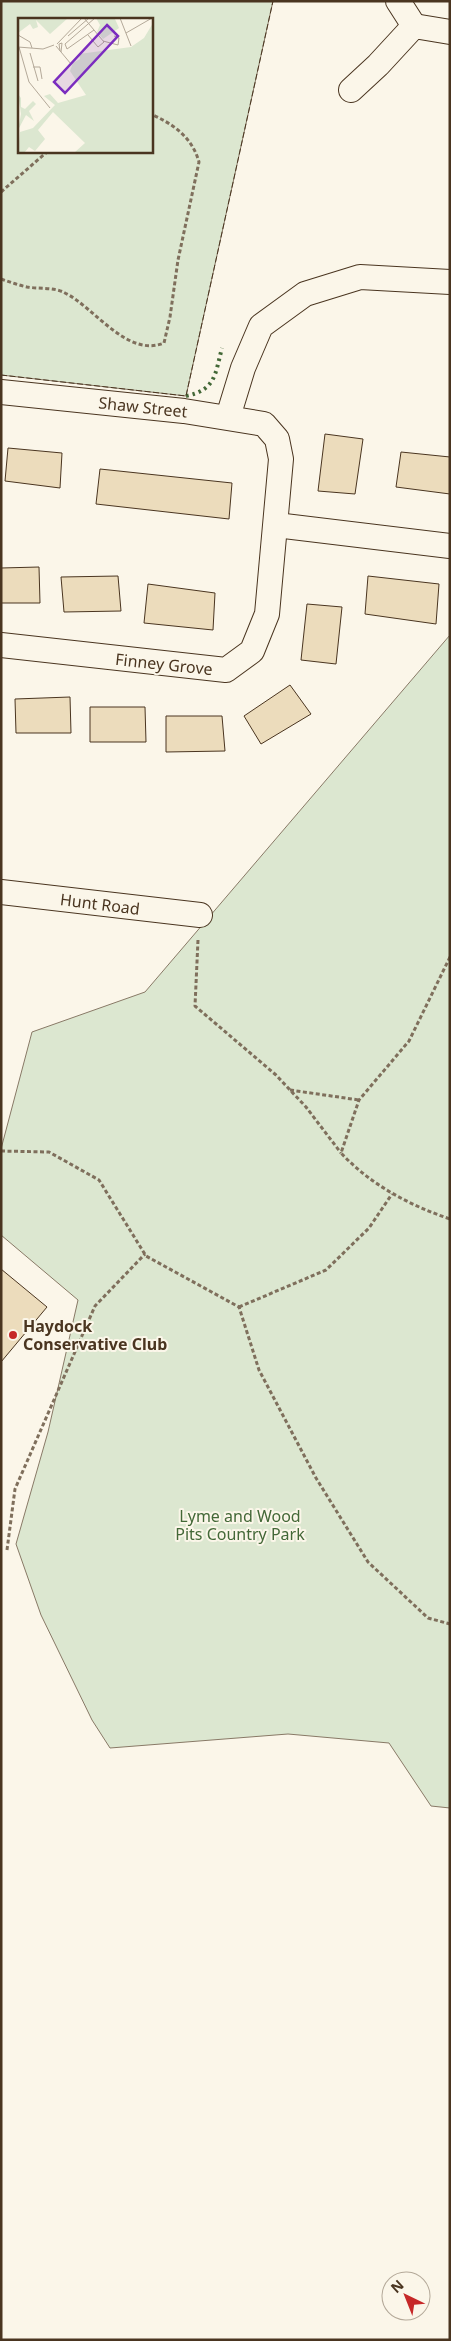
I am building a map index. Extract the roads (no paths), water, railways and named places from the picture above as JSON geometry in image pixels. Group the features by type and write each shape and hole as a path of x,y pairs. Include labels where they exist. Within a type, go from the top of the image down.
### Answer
{"street":[{"path":"398,1 414,26 450,32"},
{"path":"351,90 414,26"},
{"path":"228,417 243,368 261,326 305,294 360,277 450,282"},
{"name":"Shaw Street","path":"1,392 228,417 264,424 277,439"},
{"name":"Finney Grove","path":"1,645 226,670 252,651 267,614 276,525 280,459 277,439"},
{"path":"276,525 450,546"},
{"name":"Hunt Road","path":"1,892 200,915"}],"place":[{"name":"Haydock Conservative Club","path":"13,1335"}],"park label":[{"name":"Lyme and Wood Pits Country Park","path":"240,1525"}]}
